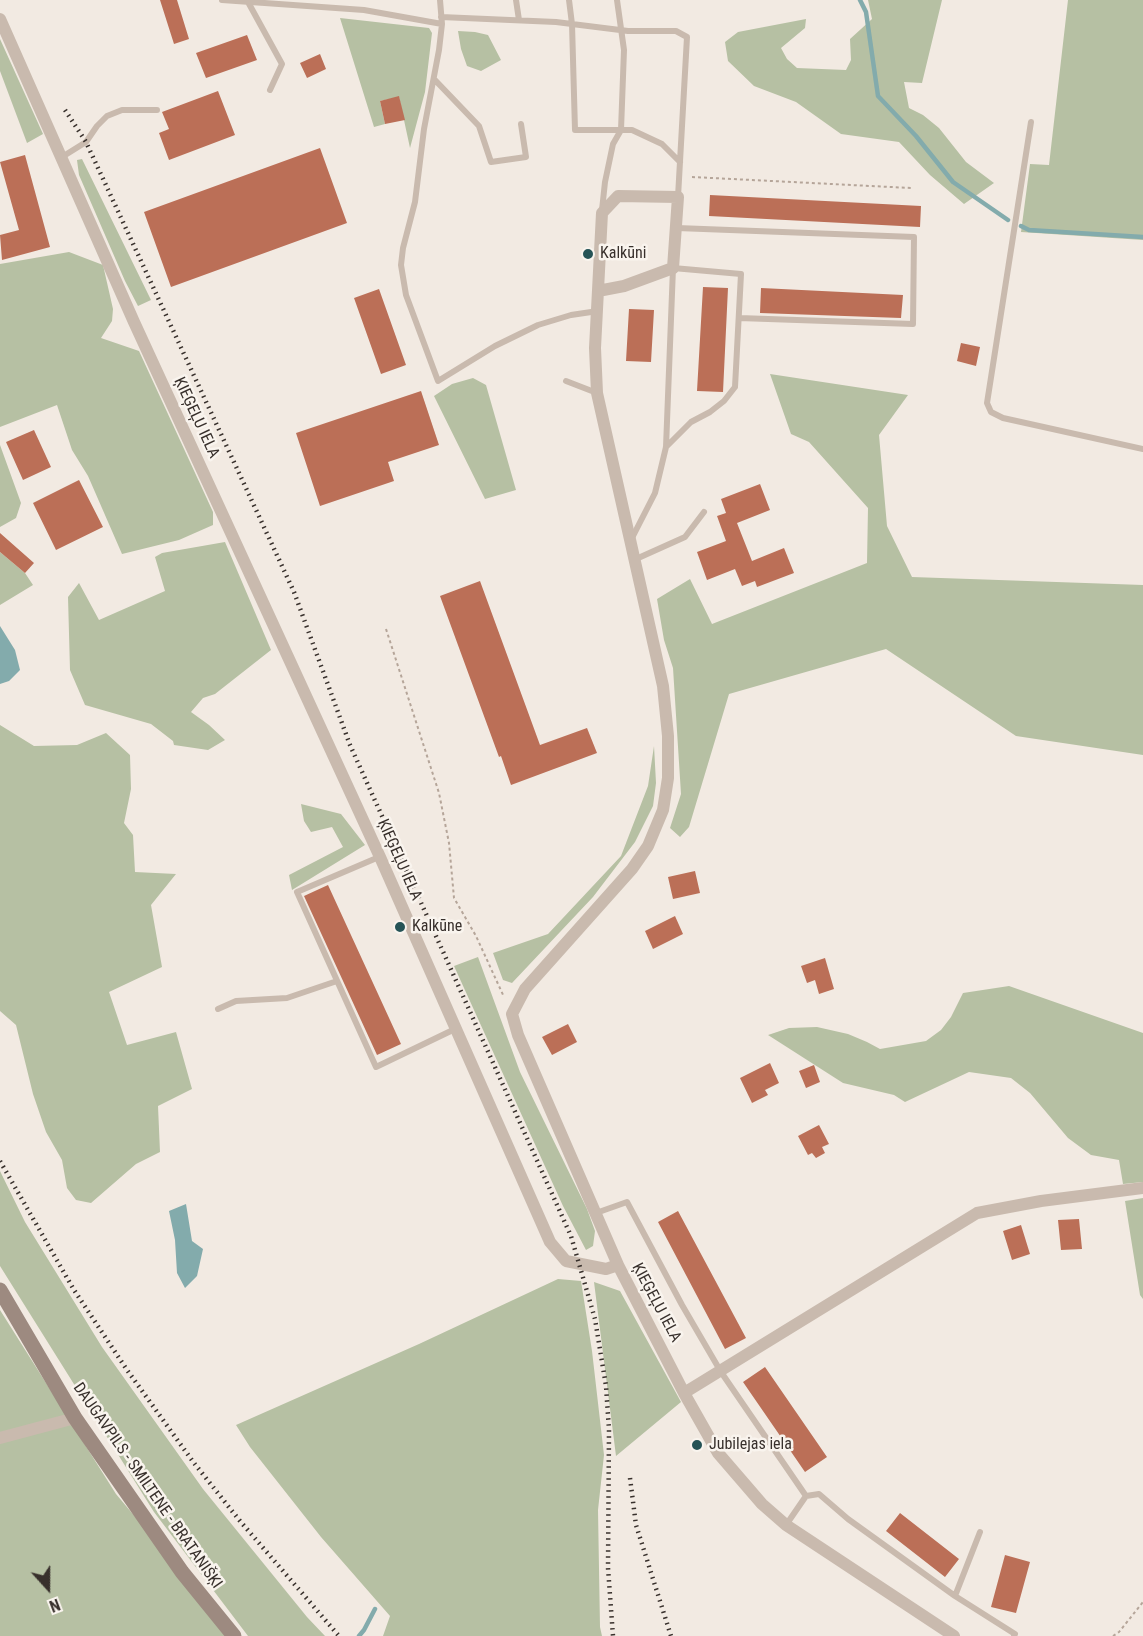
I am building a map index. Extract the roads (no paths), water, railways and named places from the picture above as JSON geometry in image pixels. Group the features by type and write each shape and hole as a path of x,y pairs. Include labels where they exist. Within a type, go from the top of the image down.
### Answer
{"main road":[{"name":"DAUGAVPILS - SMILTENE - BRATANIŠĶI","path":"0,1290 75,1418 182,1572 234,1636"}],"street":[{"name":"ĶIEĢEĻU IELA","path":"0,19 134,322 380,857 550,1242 566,1261 606,1269 618,1265 684,1393 718,1453 762,1504 786,1525 954,1636"},
{"path":"598,291 624,286 673,268 678,197 618,196 602,213 598,291 597,311 596,348 597,393 663,686 668,736 668,778 663,810 648,846 632,869 525,989 512,1014 518,1035 618,1265"},
{"path":"684,1393 977,1213 1041,1200 1143,1188"},
{"path":"0,1438 75,1418"}],"lane":[{"path":"222,0 364,10 441,21 519,20 622,30 676,31 687,38 678,197"},
{"path":"440,0 441,21 434,79 424,129 415,202 401,265 406,295 438,381 495,346 538,325 571,315 597,311"},
{"path":"516,0 519,20"},
{"path":"568,0 572,24 575,130 632,130 662,144 681,162"},
{"path":"602,213 605,182 613,144 621,130 624,50 617,0"},
{"path":"248,2 282,64 270,90"},
{"path":"434,79 479,126 491,162 526,157 521,124"},
{"path":"62,157 86,142 107,116 122,110 157,110"},
{"path":"1031,123 987,403 991,412 1003,418 1143,449"},
{"path":"677,228 914,237 913,324 739,318"},
{"path":"631,539 655,494 666,447 673,268 741,274 735,387 724,401 691,422 666,447"},
{"path":"566,381 597,393"},
{"path":"636,559 685,537 704,512"},
{"path":"380,857 297,892 376,1067 455,1029"},
{"path":"218,1009 236,1000 287,998 337,981"},
{"path":"595,1213 627,1202 721,1372 806,1496"},
{"path":"786,1525 806,1496 819,1494 848,1519 955,1596 1015,1634 1014,1636"},
{"path":"955,1596 980,1532"}],"water":[{"path":"0,626 15,650 20,670 9,681 0,684"},
{"path":"186,1204 192,1241 203,1249 197,1276 185,1288 177,1273 175,1240 169,1211"}],"waterway":[{"path":"860,0 866,12 878,96 916,136 953,182 1008,220"},
{"path":"1021,226 1029,230 1143,237"},
{"path":"359,1636 375,1609"}],"railway":[{"path":"65,110 86,142 294,592 350,745 571,1236 595,1319 606,1386 609,1430 608,1568 613,1636"},
{"path":"0,1161 74,1290 127,1370 194,1463 240,1521 339,1636"},
{"path":"630,1478 636,1525 671,1636"}],"place":[{"name":"Kalkūni","path":"588,254"},
{"name":"Kalkūne","path":"400,927"},
{"name":"Jubilejas iela","path":"697,1445"}]}
